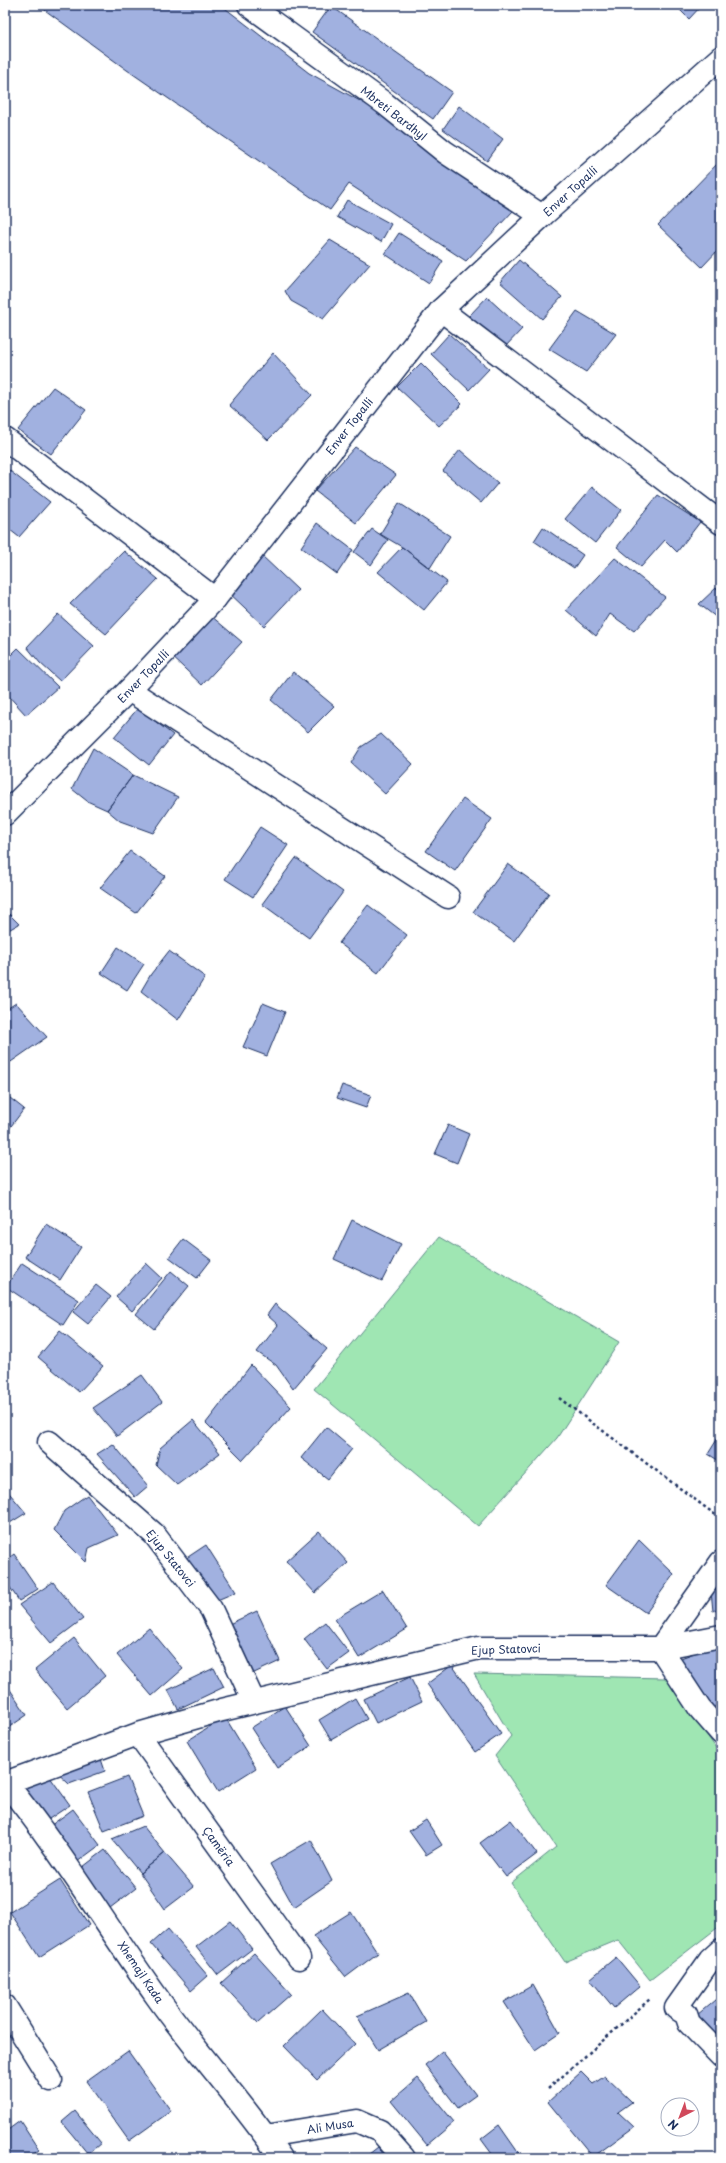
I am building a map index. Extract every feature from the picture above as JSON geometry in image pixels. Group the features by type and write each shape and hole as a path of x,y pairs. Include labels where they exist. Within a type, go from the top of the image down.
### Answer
{"street":[{"name":"Mbreti Bardhyl","path":"249,5 384,103 444,152 542,216"},
{"name":"Enver Topalli","path":"5,814 129,690 215,599 441,310 542,216 719,61"},
{"path":"441,310 721,524"},
{"path":"5,439 215,599"},
{"path":"129,690 448,897"},
{"name":"Ejup Statovci","path":"49,1442 154,1534 211,1609 254,1702"},
{"path":"721,1562 660,1648 700,1709 721,1733"},
{"name":"Ejup Statovci","path":"5,1782 138,1734 254,1702 479,1648 660,1648 721,1636"},
{"name":"Çamëria","path":"138,1734 299,1958"},
{"name":"Xhemajl Kada","path":"5,1782 83,1886 187,2039 266,2136 281,2158"},
{"path":"721,1950 710,1960 676,2008 686,2014 689,2023 721,2056"},
{"path":"5,2006 51,2080"},
{"name":"Ali Musa","path":"266,2136 357,2121 380,2131 404,2158"}],"path":[{"path":"559,1398 721,1519"},
{"path":"548,2089 654,1996"}],"green space":[{"path":"439,1237 619,1342 557,1438 478,1526 314,1389"},
{"path":"474,1674 666,1678 721,1755 721,1925 650,1980 618,1940 565,1962 511,1883 556,1847 495,1756 511,1736"}],"building":[{"path":"38,5 221,5 309,73 391,118 514,210 466,261 349,184 330,210 127,70"},
{"path":"675,5 702,5 689,19"},
{"path":"331,6 452,92 433,119 312,32"},
{"path":"459,106 503,139 487,161 443,129"},
{"path":"720,161 721,247 702,267 658,225"},
{"path":"347,200 391,224 381,242 337,217"},
{"path":"399,233 443,261 429,283 385,254"},
{"path":"330,240 370,264 323,319 291,301 285,291"},
{"path":"519,260 562,297 542,319 500,282"},
{"path":"487,297 522,329 504,348 469,316"},
{"path":"577,311 616,334 586,372 549,349"},
{"path":"449,334 489,369 469,390 431,354"},
{"path":"273,353 312,395 268,440 229,405"},
{"path":"421,363 462,404 439,426 397,387"},
{"path":"53,387 86,410 51,454 18,430"},
{"path":"355,447 396,475 356,523 315,491"},
{"path":"460,450 498,483 481,503 443,471"},
{"path":"6,468 50,502 19,537 5,526"},
{"path":"592,487 621,510 595,543 565,519"},
{"path":"658,495 700,522 677,552 665,540 641,567 617,547"},
{"path":"399,503 450,536 430,568 402,547 380,534"},
{"path":"317,523 353,550 337,574 301,547"},
{"path":"543,527 583,555 574,568 534,541"},
{"path":"372,529 388,540 371,565 354,552"},
{"path":"402,547 447,582 424,610 378,572"},
{"path":"124,551 158,579 106,634 70,604"},
{"path":"261,555 298,590 264,626 226,590"},
{"path":"615,558 665,597 634,631 610,614 596,636 566,610"},
{"path":"716,588 721,592 721,621 699,604"},
{"path":"204,610 242,642 202,685 167,652"},
{"path":"58,614 94,646 60,681 40,663 27,647"},
{"path":"18,648 58,687 26,715 5,692 5,661"},
{"path":"293,672 334,706 308,732 271,700"},
{"path":"138,708 173,735 149,765 114,737"},
{"path":"381,734 413,764 385,794 351,763 361,747"},
{"path":"93,748 133,775 107,810 87,801 72,789"},
{"path":"133,775 178,797 153,833 120,821 107,810"},
{"path":"463,799 492,819 455,871 426,851"},
{"path":"260,827 288,845 253,897 225,879"},
{"path":"130,851 165,876 136,913 100,888"},
{"path":"296,858 343,892 309,938 262,904"},
{"path":"508,864 549,893 514,941 473,912"},
{"path":"368,905 407,935 378,973 339,943"},
{"path":"5,910 19,924 5,932"},
{"path":"118,947 144,964 127,990 101,973"},
{"path":"169,951 205,977 178,1020 141,991 151,974"},
{"path":"16,1003 47,1037 5,1066 5,1010"},
{"path":"263,1003 285,1012 267,1056 243,1047"},
{"path":"342,1085 371,1095 366,1108 337,1098"},
{"path":"5,1094 24,1109 5,1134"},
{"path":"448,1125 469,1134 457,1163 435,1154"},
{"path":"352,1220 401,1244 382,1281 334,1259"},
{"path":"46,1224 81,1247 60,1280 25,1257"},
{"path":"183,1239 211,1260 197,1278 169,1257"},
{"path":"22,1263 79,1300 63,1325 6,1287"},
{"path":"146,1263 162,1278 132,1311 116,1297"},
{"path":"171,1271 189,1286 154,1329 136,1314"},
{"path":"96,1285 111,1297 88,1324 73,1312"},
{"path":"275,1304 327,1349 293,1389 276,1365 257,1352 278,1325 267,1315"},
{"path":"60,1331 103,1366 79,1392 38,1357"},
{"path":"251,1365 291,1407 243,1460 206,1423"},
{"path":"142,1375 162,1402 117,1436 93,1408"},
{"path":"193,1420 220,1453 177,1485 156,1465 160,1448"},
{"path":"326,1427 352,1449 328,1479 301,1458"},
{"path":"721,1433 721,1462 708,1454"},
{"path":"113,1444 148,1486 135,1497 97,1454"},
{"path":"5,1488 26,1513 5,1526"},
{"path":"87,1495 118,1535 89,1548 86,1562 54,1530 64,1511"},
{"path":"319,1531 348,1563 315,1593 286,1561"},
{"path":"639,1540 674,1574 646,1613 606,1585"},
{"path":"206,1545 236,1592 215,1601 185,1559"},
{"path":"14,1554 38,1589 19,1601 5,1580 5,1561"},
{"path":"721,1578 721,1607 713,1611 711,1591"},
{"path":"53,1582 83,1619 51,1643 19,1605"},
{"path":"383,1590 407,1629 359,1658 335,1619"},
{"path":"257,1611 280,1661 252,1674 229,1624"},
{"path":"325,1622 349,1653 327,1669 304,1639"},
{"path":"149,1628 183,1669 152,1696 117,1655"},
{"path":"74,1638 105,1676 67,1708 35,1670"},
{"path":"719,1644 721,1646 721,1701 712,1709 678,1659"},
{"path":"452,1665 501,1734 475,1752 427,1684"},
{"path":"214,1668 224,1687 178,1709 168,1690"},
{"path":"410,1677 422,1701 376,1723 364,1699"},
{"path":"5,1682 27,1715 5,1730"},
{"path":"355,1698 367,1719 331,1740 319,1720"},
{"path":"285,1706 311,1746 277,1768 251,1728"},
{"path":"225,1717 256,1768 218,1792 187,1741"},
{"path":"98,1750 105,1771 69,1784 52,1768"},
{"path":"47,1773 70,1805 46,1821 21,1784"},
{"path":"127,1777 143,1816 104,1831 88,1792"},
{"path":"73,1809 100,1845 77,1862 50,1826"},
{"path":"426,1820 442,1845 426,1855 409,1831"},
{"path":"511,1820 537,1854 506,1877 480,1843"},
{"path":"143,1826 165,1853 140,1873 112,1839"},
{"path":"311,1840 332,1881 294,1907 270,1864"},
{"path":"105,1850 136,1888 110,1908 79,1870"},
{"path":"165,1853 194,1887 165,1909 140,1873"},
{"path":"60,1880 89,1925 39,1957 10,1912"},
{"path":"351,1912 378,1953 346,1977 313,1936"},
{"path":"230,1921 252,1949 218,1975 196,1947"},
{"path":"168,1929 208,1976 191,1991 151,1944"},
{"path":"254,1953 291,1994 258,2023 221,1983"},
{"path":"616,1957 640,1986 614,2008 590,1979"},
{"path":"533,1985 560,2033 535,2050 504,2002"},
{"path":"409,1993 426,2022 378,2050 357,2016"},
{"path":"721,1995 721,2040 697,2015"},
{"path":"322,2009 355,2044 317,2080 284,2046"},
{"path":"128,2051 171,2111 129,2141 86,2081"},
{"path":"442,2051 476,2095 458,2108 425,2065"},
{"path":"581,2072 593,2084 605,2076 632,2102 618,2112 634,2127 593,2157 548,2102"},
{"path":"418,2078 454,2122 427,2145 391,2101"},
{"path":"75,2111 101,2143 88,2154 62,2122"},
{"path":"20,2121 39,2150 28,2158 5,2158 5,2132"},
{"path":"499,2125 522,2158 495,2158 481,2139"},
{"path":"378,2147 386,2158 364,2158"}]}
